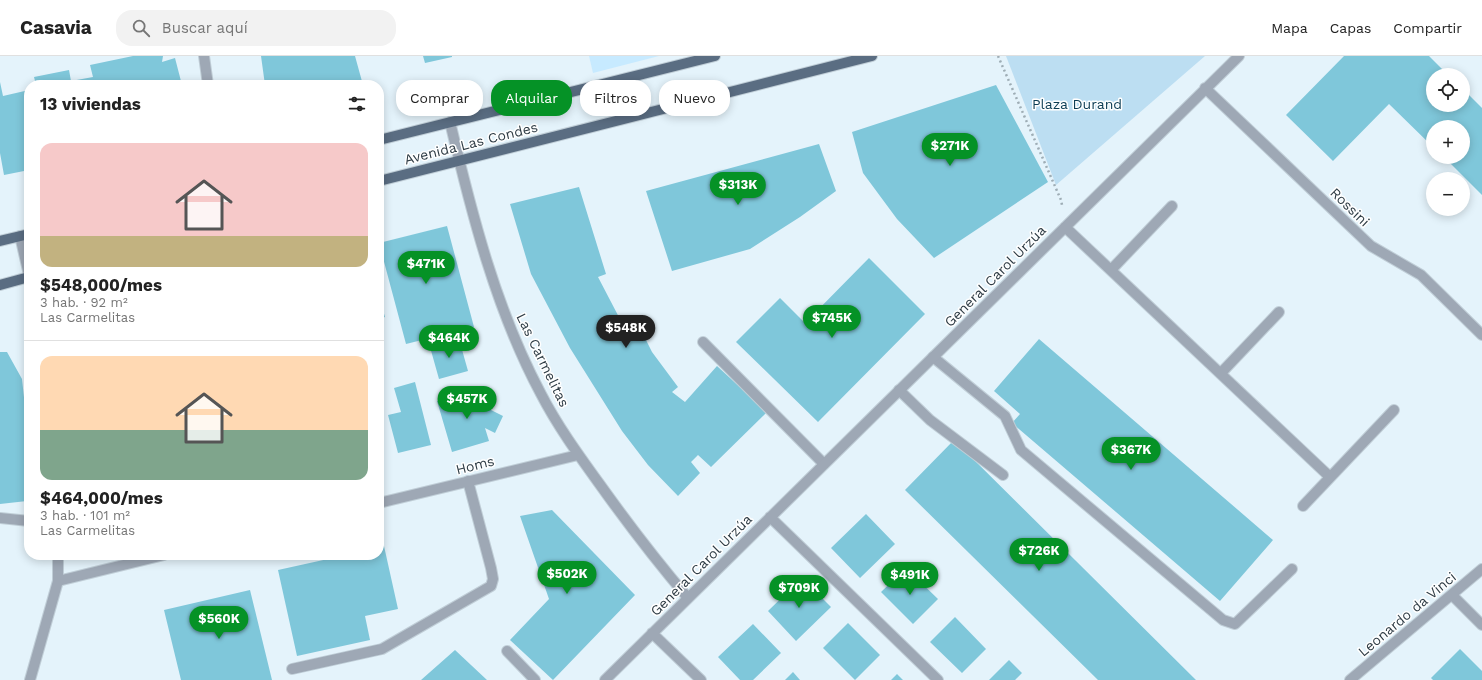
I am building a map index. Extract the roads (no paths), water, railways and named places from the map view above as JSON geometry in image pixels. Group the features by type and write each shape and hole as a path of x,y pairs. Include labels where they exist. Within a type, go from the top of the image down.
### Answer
{"main road":[{"name":"Avenida Las Condes","path":"384,139 715,56"},
{"name":"Avenida Las Condes","path":"384,180 872,56"},
{"path":"0,241 24,235"},
{"path":"0,285 24,278"}],"street":[{"path":"204,56 207,80"},
{"name":"General Carol Urzúa","path":"605,680 1239,56"},
{"name":"Rossini","path":"1205,88 1371,246 1421,275 1482,335"},
{"name":"Las Carmelitas","path":"450,122 477,229 507,320 541,395 578,455 669,577 688,598"},
{"path":"1111,270 1172,206"},
{"path":"1065,227 1330,477"},
{"path":"1221,373 1279,312"},
{"path":"703,342 824,464"},
{"path":"933,357 1005,416 1021,450 1223,620 1235,624 1292,569"},
{"path":"899,390 930,420 1003,475"},
{"path":"1303,506 1394,410"},
{"name":"Homs","path":"384,502 578,455"},
{"path":"292,669 382,649 491,586 493,579 491,568 468,481"},
{"name":"General Carol Urzúa","path":"770,517 938,680"},
{"path":"0,518 24,520"},
{"path":"30,680 58,581 58,560"},
{"path":"58,581 144,560"},
{"name":"Leonardo da Vinci","path":"1350,680 1482,569"},
{"path":"1452,595 1482,624"},
{"name":"General Carol Urzúa","path":"652,633 701,680"},
{"path":"507,651 536,680"}],"park label":[{"name":"Plaza Durand","path":"1077,104"}]}
